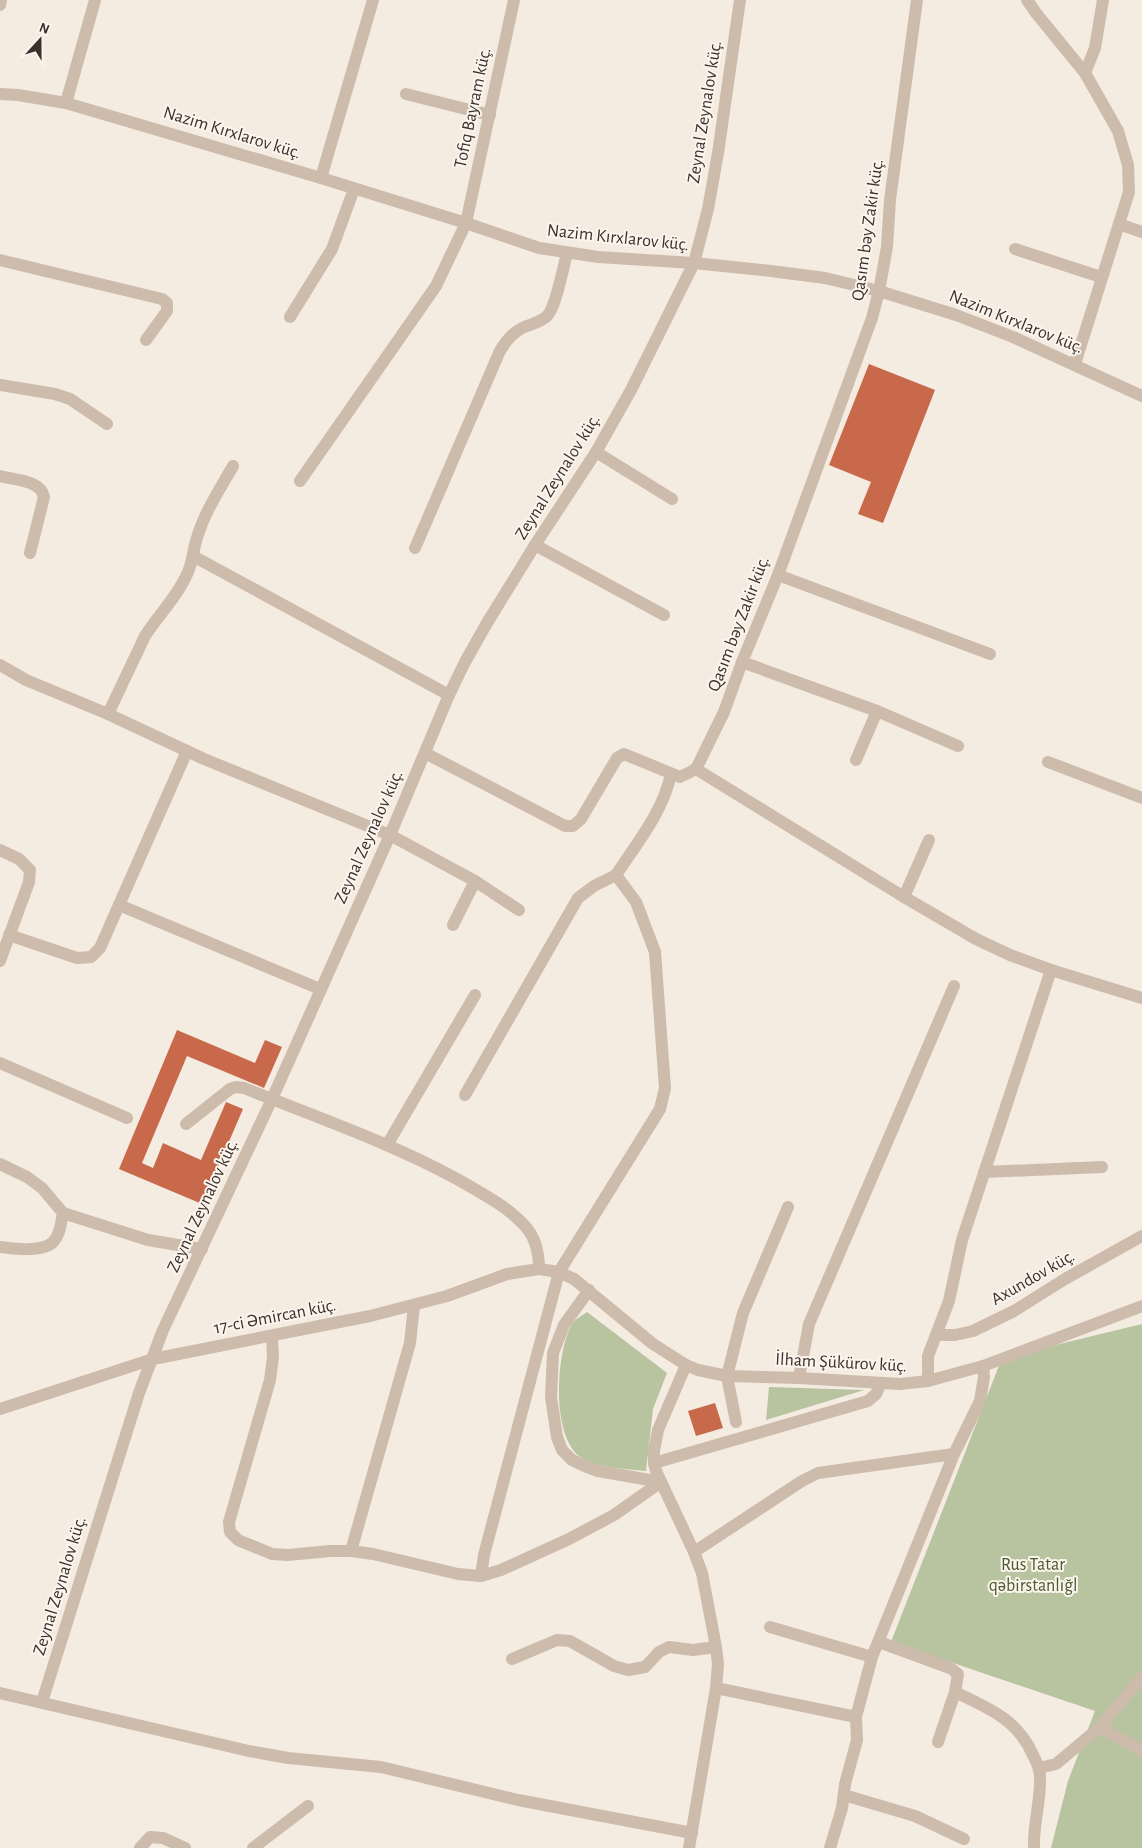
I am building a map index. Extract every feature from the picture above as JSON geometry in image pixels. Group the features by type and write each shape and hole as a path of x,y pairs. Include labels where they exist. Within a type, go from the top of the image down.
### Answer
{"street":[{"path":"0,5 1,0"},
{"path":"66,103 95,0"},
{"path":"321,178 373,0"},
{"name":"Tofiq Bayram küç.","path":"300,481 436,286 466,223 514,0"},
{"name":"Zeynal Zeynalov küç.","path":"42,1702 139,1393 163,1330 272,1099 390,835 449,695 487,623 596,452 631,390 694,263 711,191 740,0"},
{"name":"Qasım bəy Zakir küç.","path":"696,769 724,712 742,662 778,575 872,318 887,247 890,200 917,0"},
{"path":"1027,0 1085,73 1118,131 1128,166 1129,192 1075,364"},
{"path":"1085,73 1094,48 1103,0"},
{"name":"Nazim Kırxlarov küç.","path":"0,94 66,103 321,178 466,223 532,246 567,253 694,263 825,278 879,290 956,315 1013,337 1142,396"},
{"path":"406,94 490,116"},
{"path":"290,317 332,249 354,189"},
{"path":"1119,224 1142,232"},
{"path":"1015,249 1101,277"},
{"path":"415,548 499,353 505,342 520,329 542,320 548,315 553,307 567,253"},
{"path":"0,260 162,299 168,303 167,310 146,340"},
{"path":"0,385 55,394 70,399 107,424"},
{"path":"596,452 672,499"},
{"path":"108,714 145,636 166,608 188,572 194,556 196,539 203,521 233,466"},
{"path":"0,476 36,484 43,490 44,497 30,553"},
{"path":"535,545 664,615"},
{"path":"194,556 449,695"},
{"path":"778,575 990,654"},
{"path":"742,662 877,711 958,746"},
{"path":"0,665 26,680 108,714 187,751 390,835 475,881 519,910"},
{"path":"856,760 877,711"},
{"path":"9,935 78,958 90,957 100,948 187,751"},
{"path":"425,753 565,826 573,826 581,819 617,758 624,754 680,777 696,769 904,897 976,938 1010,955 1051,970 1142,998"},
{"path":"1048,762 1142,798"},
{"path":"465,1095 578,898 594,886 616,874 661,806 668,790 671,774"},
{"path":"904,897 928,840"},
{"path":"0,850 18,859 30,870 29,882 0,961"},
{"path":"481,1576 484,1556 559,1272 660,1109 665,1088 655,952 636,902 616,874"},
{"path":"452,926 475,881"},
{"path":"119,905 320,989"},
{"path":"928,1382 928,1356 949,1301 962,1240 1051,970"},
{"path":"799,1378 809,1324 954,986"},
{"path":"387,1145 475,995"},
{"path":"0,1064 127,1118"},
{"path":"186,1124 236,1086 387,1145 429,1164 484,1194 510,1212 527,1228 535,1241 539,1254 539,1269"},
{"path":"0,1164 27,1177 42,1188 63,1213 114,1231 148,1240 202,1249"},
{"path":"984,1172 1102,1167"},
{"path":"736,1422 728,1376 742,1313 788,1207"},
{"path":"0,1247 38,1249 51,1245 58,1234 63,1213"},
{"name":"Axundov küç.","path":"936,1335 955,1335 973,1331 1014,1311 1065,1279 1142,1236"},
{"name":"17-ci Əmircan küç.","path":"0,1409 153,1359 414,1306 507,1274 539,1269 559,1272"},
{"name":"İlham Şükürov küç.","path":"559,1272 574,1279 653,1344 686,1365 698,1370 728,1376 900,1384 928,1382 983,1366 1142,1306"},
{"path":"589,1290 564,1325 554,1353 552,1397 557,1437 562,1450 572,1460 587,1467 598,1471 661,1482"},
{"path":"351,1551 410,1343 414,1306"},
{"path":"272,1336 273,1357 270,1380 229,1522 230,1532 238,1540 272,1554 288,1556 330,1550 351,1551 373,1554 458,1574 481,1576 501,1570 569,1539 614,1515 661,1482"},
{"path":"686,1365 658,1430 654,1462 656,1471 702,1573 718,1664 716,1688 689,1848"},
{"path":"830,1848 840,1819 845,1784 857,1740 856,1717 872,1657 954,1454 980,1401 984,1377 983,1366"},
{"path":"654,1462 868,1401 876,1394 881,1383"},
{"path":"694,1552 802,1481 818,1473 954,1454"},
{"path":"770,1627 872,1657"},
{"path":"512,1659 557,1640 570,1640 614,1666 628,1670 645,1667 659,1652 669,1647 693,1650 716,1647"},
{"path":"879,1642 950,1668 958,1674 955,1692 938,1742"},
{"path":"1039,1768 1056,1764 1100,1727 1142,1677"},
{"path":"716,1688 856,1717"},
{"path":"955,1692 987,1707 1015,1726 1026,1739 1039,1768 1040,1782 1034,1848"},
{"path":"0,1693 259,1753 288,1758 381,1767 518,1800 692,1833"},
{"path":"1100,1727 1142,1751"},
{"path":"844,1795 915,1816 964,1839"},
{"path":"253,1848 308,1806"},
{"path":"140,1848 150,1837 163,1838 185,1848"}],"green space":[{"path":"587,1312 667,1373 653,1409 646,1471 611,1467 585,1460 570,1445 564,1430 560,1412 559,1392 562,1353 572,1324"},
{"name":"Rus Tatar qəbirstanlığl","path":"1142,1324 1142,1848 1051,1848 1068,1781 1095,1711 891,1642 1002,1358"},
{"path":"769,1387 864,1390 766,1420"}],"building":[{"path":"869,364 935,390 883,523 858,514 871,482 829,465"},
{"path":"177,1030 255,1063 265,1040 282,1047 264,1088 187,1056 142,1163 153,1168 163,1143 201,1160 226,1102 243,1109 202,1204 119,1169"},
{"path":"715,1403 723,1428 696,1436 688,1411"}]}
